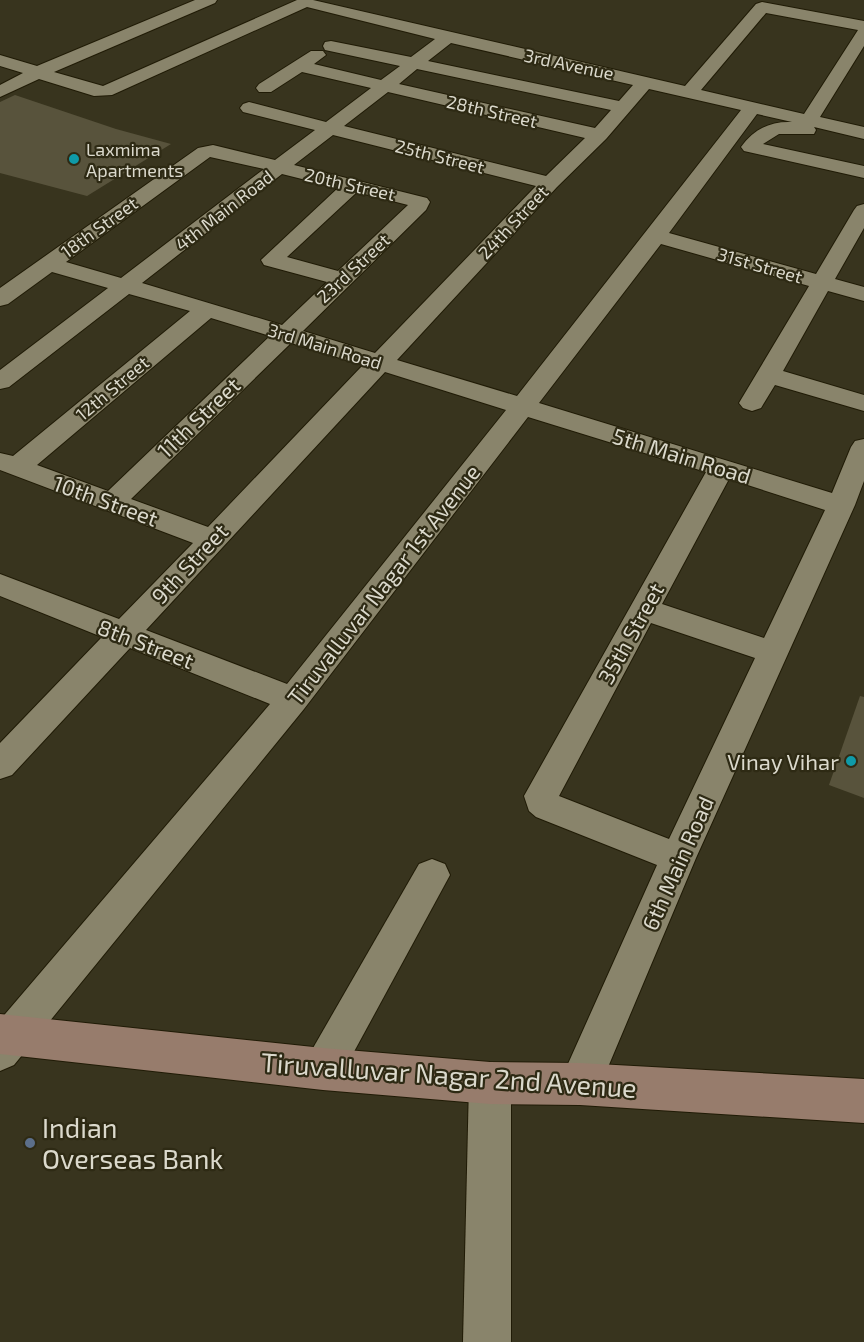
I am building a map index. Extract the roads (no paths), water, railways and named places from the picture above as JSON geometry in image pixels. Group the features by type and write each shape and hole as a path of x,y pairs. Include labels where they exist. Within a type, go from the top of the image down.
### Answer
{"street":[{"path":"0,92 39,72 209,0"},
{"name":"3rd Avenue","path":"39,72 94,91 112,90 310,4 448,38 753,106"},
{"path":"690,92 762,7 864,26"},
{"path":"265,88 373,19"},
{"path":"864,33 801,121 770,129 758,136 751,147 864,172"},
{"name":"4th Main Road","path":"5,373 126,286 448,38"},
{"path":"331,46 622,107"},
{"path":"0,60 39,72"},
{"name":"28th Street","path":"299,66 599,135"},
{"name":"24th Street","path":"381,363 550,183 599,135 646,81"},
{"path":"753,106 801,121 864,136"},
{"name":"Tiruvalluvar Nagar 1st Avenue","path":"4,1040 293,700 656,236 753,106"},
{"name":"25th Street","path":"249,108 550,183"},
{"path":"719,150 821,172"},
{"name":"18th Street","path":"0,299 205,152 213,151 279,168"},
{"name":"20th Street","path":"279,168 420,201"},
{"path":"341,279 272,261 353,185"},
{"name":"23rd Street","path":"284,333 419,206 420,201"},
{"path":"752,403 864,210"},
{"name":"31st Street","path":"656,236 864,294"},
{"name":"3rd Main Road","path":"49,264 207,309 523,406"},
{"name":"12th Street","path":"9,464 207,309"},
{"name":"11th Street","path":"112,501 284,333"},
{"name":"9th Street","path":"0,765 211,539 381,363"},
{"path":"769,375 864,403"},
{"name":"5th Main Road","path":"523,406 841,505"},
{"name":"6th Main Road","path":"580,1084 678,858 841,505 864,447"},
{"name":"10th Street","path":"9,464 211,539"},
{"name":"35th Street","path":"678,858 548,807 541,801 542,793 722,467"},
{"name":"8th Street","path":"0,584 293,700"},
{"path":"643,609 772,652"},
{"path":"323,1069 432,874"},
{"name":"Tiruvalluvar Nagar 2nd Avenue","path":"4,1040 490,1083 580,1084 864,1101"},
{"path":"488,1342 490,1083"}],"place":[{"name":"Laxmima Apartments","path":"74,159"},
{"name":"Vinay Vihar","path":"851,761"},
{"name":"Indian Overseas Bank","path":"30,1143"}]}
